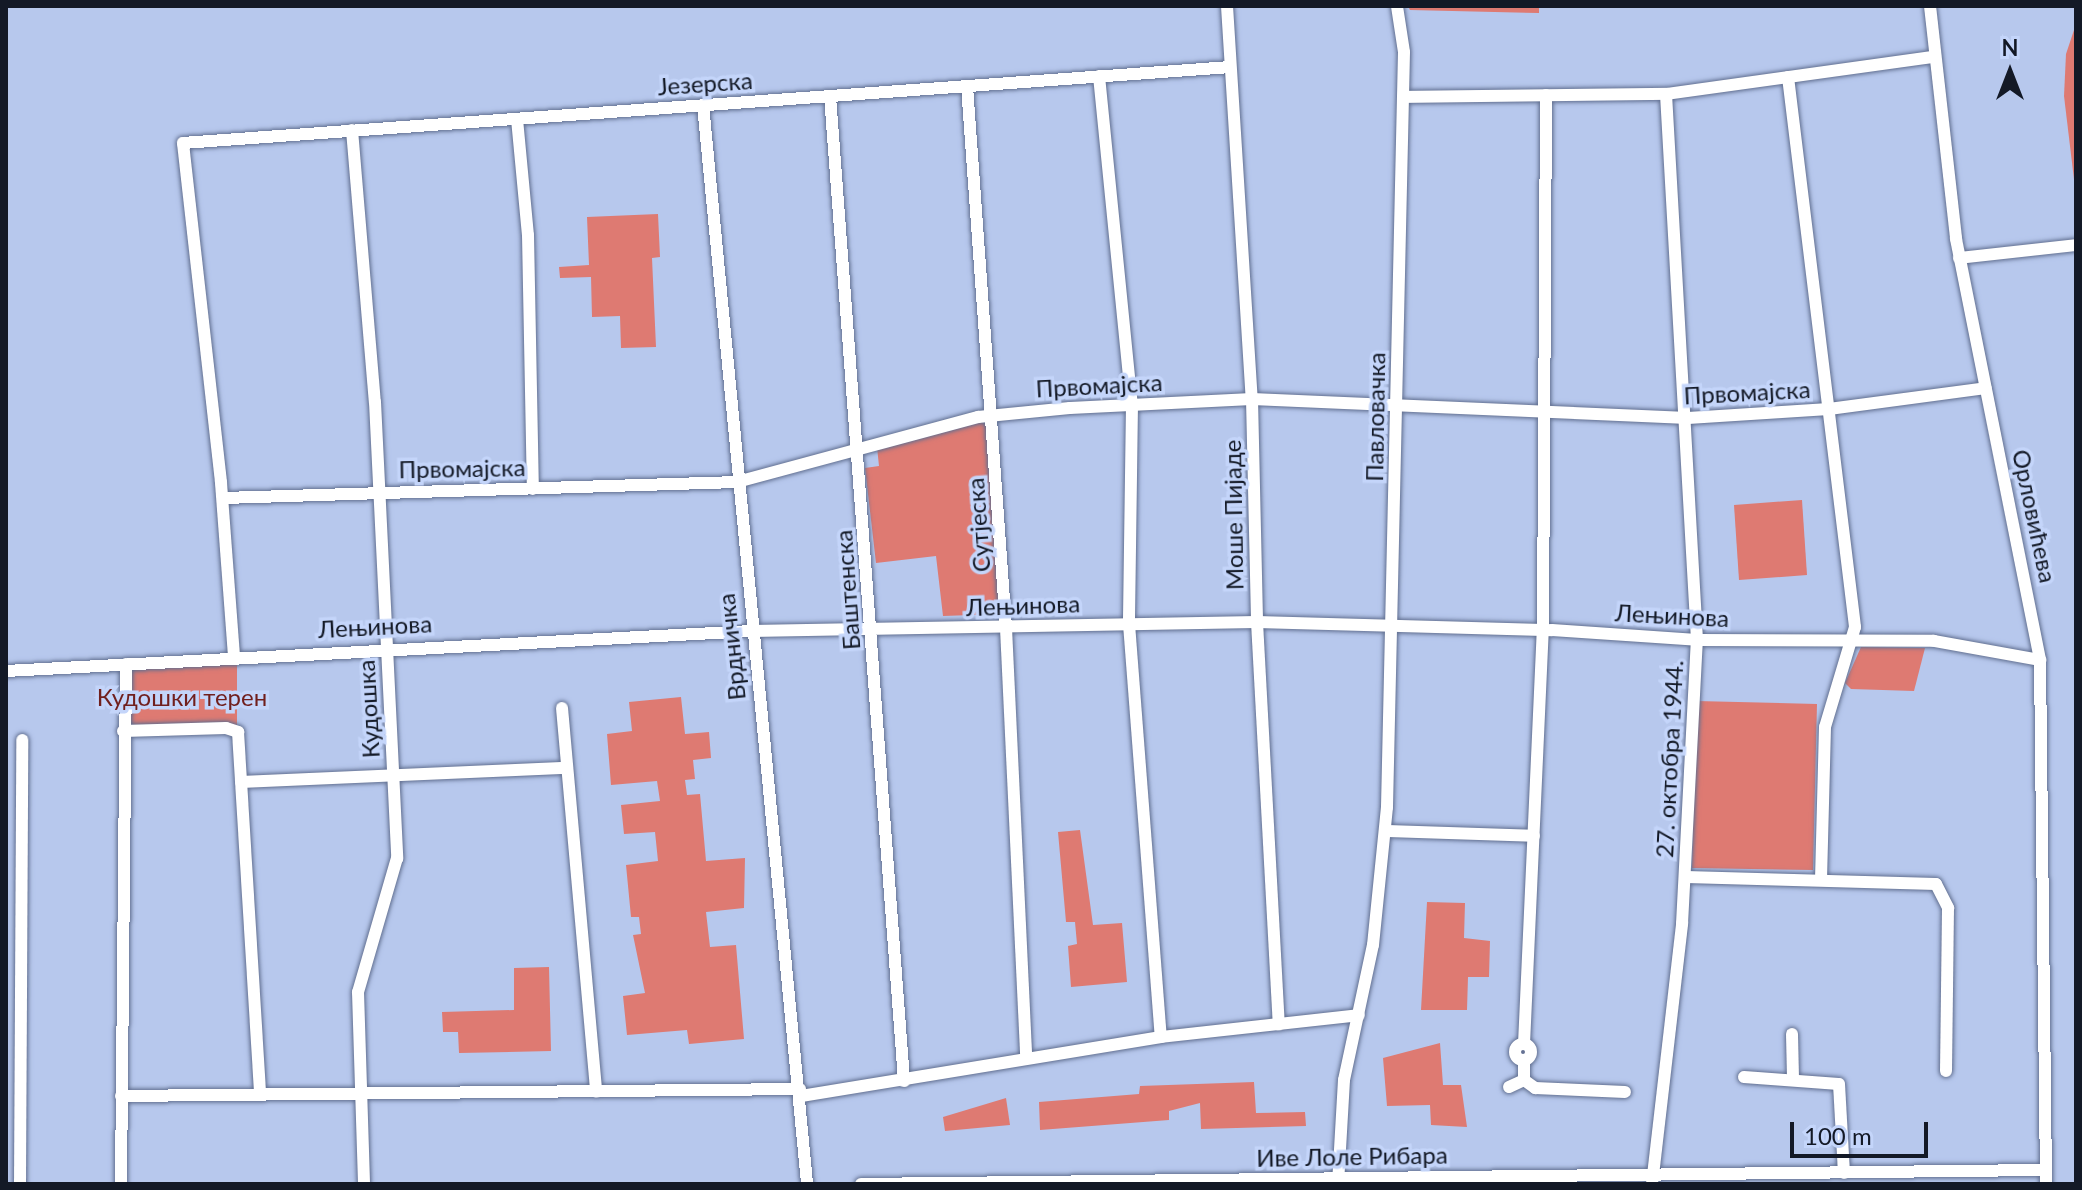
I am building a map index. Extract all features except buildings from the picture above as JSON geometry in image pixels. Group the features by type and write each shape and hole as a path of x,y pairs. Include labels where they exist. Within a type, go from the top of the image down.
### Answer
{"street":[{"name":"Моше Пијаде","path":"1227,6 1252,399 1257,622 1279,1024"},
{"name":"Павловачка","path":"1339,1181 1344,1080 1373,945 1386,831 1395,624 1404,31 1397,6"},
{"name":"Орловићева","path":"1930,6 1933,57 1959,258 2040,660 2046,1184"},
{"path":"1403,97 1666,94 1933,57"},
{"name":"Језерска","path":"223,498 183,143 1230,67"},
{"path":"1099,76 1132,404 1129,624 1161,1037"},
{"path":"1788,77 1854,641 1825,727 1821,879"},
{"name":"Сутјеска","path":"967,86 1006,628 1026,1058"},
{"name":"27. октобра 1944.","path":"1652,1178 1686,877 1697,640 1688,418 1666,94"},
{"path":"1524,1080 1524,1061 1532,1052 1524,1044 1543,630 1546,95"},
{"name":"Баштенска","path":"830,96 904,1081"},
{"name":"Врдничка","path":"703,105 751,631 801,1093 807,1184"},
{"path":"517,119 528,235 533,489"},
{"name":"Кудошка","path":"352,130 380,492 394,776 395,873 362,965 358,992 364,1094 364,1184"},
{"path":"1959,258 2076,245"},
{"name":"Првомајска","path":"223,498 737,482 993,414 1132,404 1252,399 1397,408 1688,418 1829,409 1986,388"},
{"path":"223,498 234,656"},
{"name":"Лењинова","path":"6,671 387,647 751,631 1257,622 1543,630 1697,640 1934,641 2040,660"},
{"path":"121,1184 126,664"},
{"path":"562,708 596,1091"},
{"path":"123,731 226,728 238,732 260,1094"},
{"path":"20,1184 22,740"},
{"path":"241,782 567,768"},
{"path":"1386,831 1534,836"},
{"path":"1686,877 1925,880 1947,897 1946,1071"},
{"path":"121,1096 596,1091 801,1093 904,1081 1161,1037 1359,1015"},
{"path":"1792,1034 1793,1078"},
{"path":"1744,1077 1793,1078 1839,1084 1844,1173"},
{"path":"1509,1087 1524,1080"},
{"path":"1524,1080 1535,1088 1625,1092"},
{"name":"Иве Лоле Рибара","path":"861,1184 1652,1178 2045,1170"}],"green space":[{"path":"1408,6 1539,6 1539,13 1410,10"},
{"path":"2076,24 2076,196 2064,96 2066,54"},
{"path":"658,214 660,257 652,258 656,347 621,348 620,316 592,317 591,277 560,278 559,267 589,265 587,217"},
{"path":"986,419 1002,614 943,616 936,556 876,563 865,468 879,466 877,447"},
{"path":"1802,500 1807,575 1739,580 1734,505"},
{"path":"1861,647 1925,648 1914,691 1851,689 1845,683"},
{"name":"Кудошки терен","path":"237,664 237,726 126,729 128,668"},
{"path":"681,697 685,734 709,732 711,758 693,760 695,779 685,780 687,795 700,794 706,861 745,858 744,908 706,912 710,947 736,945 744,1039 689,1044 687,1030 627,1035 623,996 645,993 633,935 641,934 639,917 631,917 626,865 658,861 655,832 624,834 621,805 660,801 657,781 611,785 607,734 632,731 629,702"},
{"path":"1696,701 1817,704 1813,870 1692,868"},
{"path":"1080,830 1093,925 1122,923 1127,982 1071,987 1068,946 1077,944 1075,922 1066,922 1058,832"},
{"path":"1427,902 1465,903 1464,938 1490,941 1489,977 1468,977 1467,1010 1421,1010"},
{"path":"549,967 551,1051 459,1053 458,1032 443,1032 442,1012 514,1010 514,968"},
{"path":"1440,1043 1443,1085 1461,1085 1467,1127 1431,1125 1430,1105 1387,1106 1383,1058"},
{"path":"1254,1082 1256,1113 1305,1112 1306,1126 1201,1129 1200,1103 1169,1111 1169,1120 1040,1130 1039,1102 1139,1094 1140,1086"},
{"path":"1006,1098 1010,1125 945,1131 943,1117"}]}
